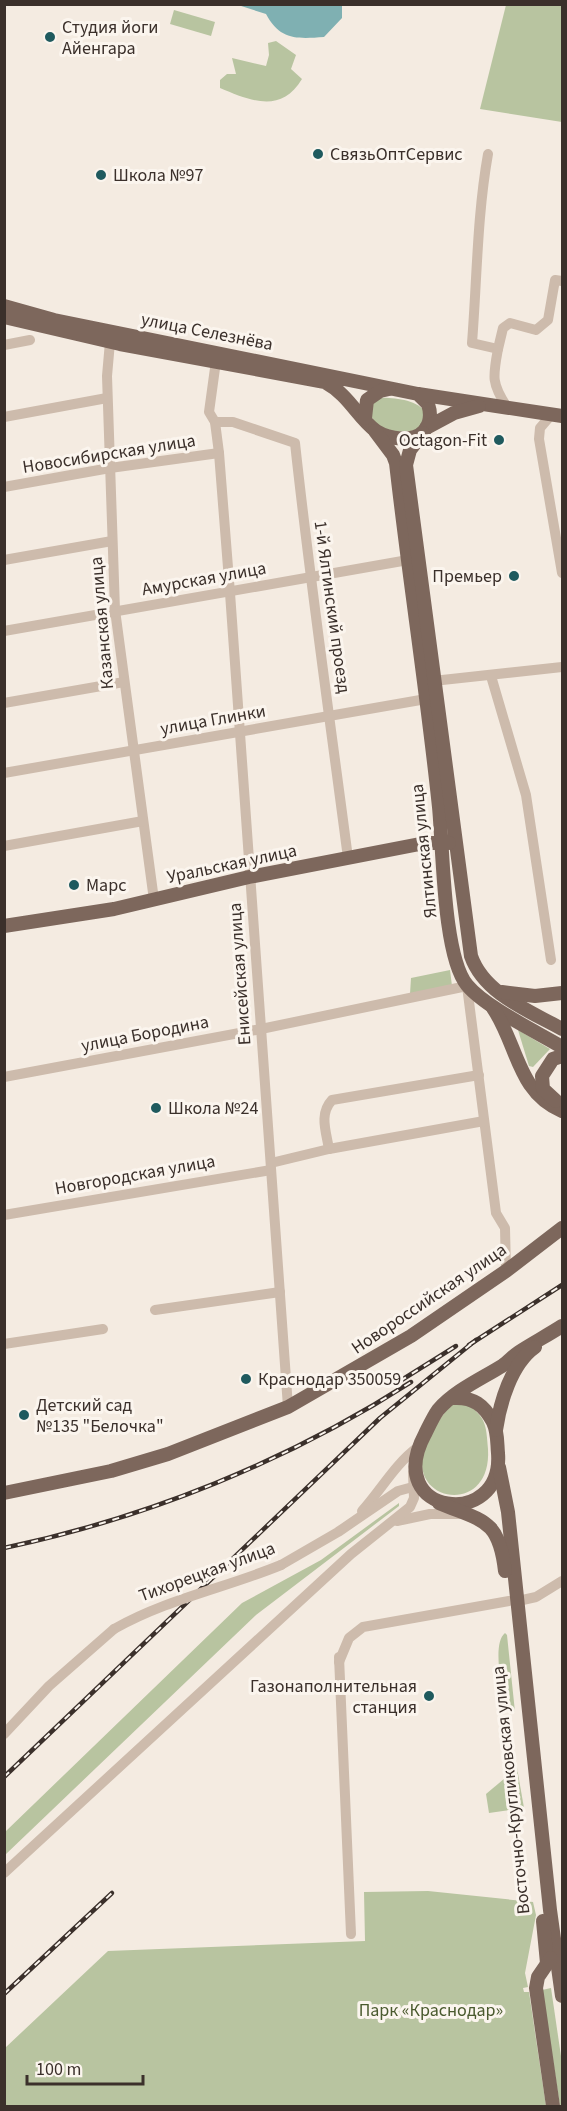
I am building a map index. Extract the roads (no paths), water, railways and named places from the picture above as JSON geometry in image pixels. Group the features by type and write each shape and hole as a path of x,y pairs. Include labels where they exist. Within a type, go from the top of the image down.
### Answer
{"main road":[{"name":"улица Селезнёва","path":"4,306 54,320 397,390"},
{"name":"улица Селезнёва","path":"4,317 110,342 325,382 338,390 369,424"},
{"path":"490,405 462,410 414,437 393,438 369,424 364,406 369,397 397,390 557,415"},
{"path":"418,393 424,398 430,411 424,430"},
{"name":"Ялтинская улица","path":"369,424 393,455 396,463 426,699 451,937 459,972 468,986"},
{"name":"Ялтинская улица","path":"424,430 410,450 406,465 469,942 475,968 494,998"},
{"path":"441,841 450,844 459,857"},
{"name":"Уральская улица","path":"4,926 79,915 249,877 441,841"},
{"path":"468,986 562,1029"},
{"path":"494,998 562,993"},
{"path":"494,998 562,1047"},
{"path":"494,998 524,1076 534,1093 550,1106 562,1111"},
{"path":"562,1056 553,1059 542,1076 543,1089 562,1105"},
{"name":"Новороссийская улица","path":"4,1492 111,1471 149,1460 288,1407 411,1336 506,1271 562,1228"},
{"path":"562,1328 532,1350 525,1358 502,1402 496,1430 499,1467 492,1484 475,1499 454,1505 438,1503 420,1491 416,1452 437,1411 508,1362 516,1353 562,1328"},
{"path":"454,1398 468,1398 479,1404 496,1430"},
{"name":"Восточно-Кругликовская улица","path":"499,1467 505,1491 513,1601 557,1955 538,1977 536,1988 553,2106"},
{"name":"Восточно-Кругликовская улица","path":"438,1503 486,1521 498,1537 513,1601 562,1996"},
{"path":"550,1910 562,1923"}],"street":[{"path":"488,154 479,211 480,243 471,343 498,349"},
{"path":"507,407 494,387 493,372 503,328 510,323 536,330 548,320 555,280 562,281"},
{"path":"4,345 30,340"},
{"name":"Казанская улица","path":"110,342 107,398 115,610 154,900"},
{"name":"Енисейская улица","path":"216,361 209,412 215,422 219,453 288,1407"},
{"path":"4,417 107,398"},
{"path":"557,415 540,428 562,573"},
{"name":"1-й Ялтинский проезд","path":"215,422 232,422 295,443 309,577 331,717 348,858"},
{"name":"Новосибирская улица","path":"4,487 110,468 219,453"},
{"path":"4,560 112,541"},
{"name":"Амурская улица","path":"4,631 408,560"},
{"path":"433,681 562,667"},
{"path":"491,676 526,795 550,960"},
{"path":"4,703 124,682"},
{"name":"улица Глинки","path":"4,773 426,699"},
{"path":"4,846 143,821"},
{"name":"улица Бородина","path":"4,1077 261,1029 468,986"},
{"name":"Ялтинская улица","path":"468,986 496,1213 505,1228 506,1271"},
{"path":"329,1149 324,1117 326,1106 332,1100 479,1075"},
{"name":"Новгородская улица","path":"4,1215 271,1166 329,1149 484,1121"},
{"path":"155,1310 280,1292"},
{"path":"4,1344 103,1329"},
{"name":"Тихорецкая улица","path":"349,1525 382,1489 401,1462 416,1452"},
{"name":"Тихорецкая улица","path":"4,1734 49,1686 114,1629 142,1613 175,1600 281,1565 349,1525 398,1491 420,1491"},
{"path":"4,1873 351,1554 410,1507 420,1491"},
{"path":"391,1523 438,1503"},
{"path":"391,1523 430,1514 473,1515"},
{"path":"336,1680 339,1657 349,1638 363,1627 536,1597 562,1581"},
{"path":"339,1657 351,1935"}],"water":[{"path":"238,5 342,5 342,18 324,37 297,37 277,29 266,14"}],"railway":[{"path":"469,1345 562,1285"},
{"path":"4,1777 380,1418 476,1340"},
{"path":"400,1381 456,1346"},
{"path":"4,1548 111,1521 215,1483 316,1437 411,1382"},
{"path":"4,1994 112,1893"}],"place":[{"name":"Студия йоги Айенгара","path":"50,37"},
{"name":"СвязьОптСервис","path":"318,154"},
{"name":"Школа №97","path":"101,175"},
{"name":"Octagon-Fit","path":"499,440"},
{"name":"Премьер","path":"514,576"},
{"name":"Марс","path":"74,885"},
{"name":"Школа №24","path":"156,1108"},
{"name":"Краснодар 350059","path":"246,1379"},
{"name":"Детский сад №135 \"Белочка\"","path":"24,1415"},
{"name":"Газонаполнительная станция","path":"429,1696"}],"park label":[{"name":"Парк «Краснодар»","path":"431,2010"}]}
